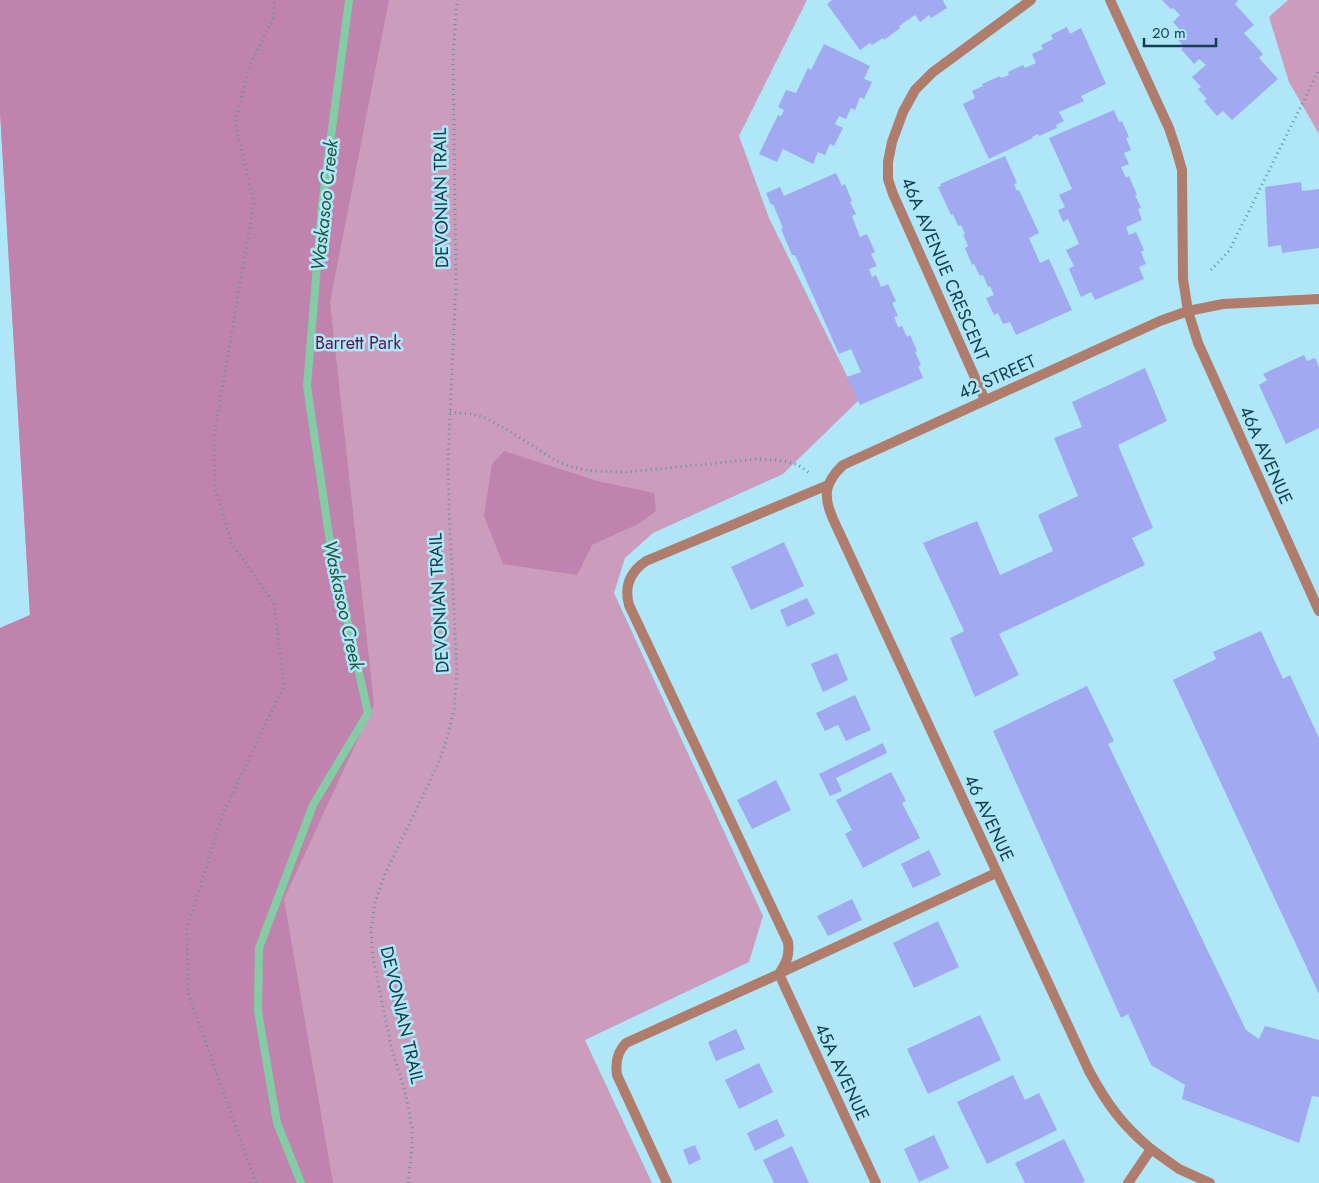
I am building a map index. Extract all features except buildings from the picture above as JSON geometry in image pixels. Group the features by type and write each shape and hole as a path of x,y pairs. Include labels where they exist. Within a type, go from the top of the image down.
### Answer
{"street":[{"name":"46A AVENUE CRESCENT","path":"985,400 892,194 888,179 888,162 892,142 903,112 915,90 933,72 1031,0"},
{"path":"1110,0 1169,128 1182,170 1183,278 1188,311"},
{"name":"42 STREET","path":"828,485 832,476 843,465 1160,321 1188,311 1223,304 1319,299"},
{"name":"46A AVENUE","path":"1188,311 1198,343 1319,611"},
{"path":"779,974 788,961 788,942 629,606 627,593 628,584 633,572 646,561 828,485"},
{"name":"46 AVENUE","path":"828,485 826,500 833,519 996,873 1097,1086 1127,1128 1151,1149 1179,1169 1210,1183"},
{"path":"668,1183 617,1075 616,1065 621,1048 626,1043 996,873"},
{"name":"45A AVENUE","path":"779,974 876,1183"},
{"path":"1128,1183 1151,1149"}],"path":[{"path":"256,1183 188,993 187,929 223,813 284,686 274,603 232,544 215,488 214,436 254,202 234,123 249,66 273,18 275,0"},
{"name":"DEVONIAN TRAIL","path":"408,1183 412,1128 406,1095 392,1046 373,958 371,929 381,883 439,762 454,709 457,673 448,509 456,283 453,57 457,0"},
{"path":"1211,270 1229,251 1319,70"},
{"path":"450,412 471,414 484,418 506,429 553,459 579,469 627,472 759,459 786,461 798,465 828,485"}],"green space":[{"name":"Barrett Park","path":"0,0 807,0 739,136 769,218 859,400 783,474 653,533 625,558 614,593 763,916 749,962 585,1040 652,1183 0,1183 0,628 30,615 0,112"},
{"path":"1288,0 1319,0 1319,134 1289,82 1269,17"}],"shaded area":[{"path":"0,0 389,0 330,302 374,704 284,899 333,1183 0,1183 0,628 30,615 0,112"},
{"path":"504,451 597,481 654,493 656,511 638,524 592,545 577,575 503,564 484,516 492,464"}],"waterway":[{"name":"Waskasoo Creek","path":"301,1183 277,1123 258,1011 259,948 313,805 368,713 330,542 307,386 322,205 349,0"}]}
